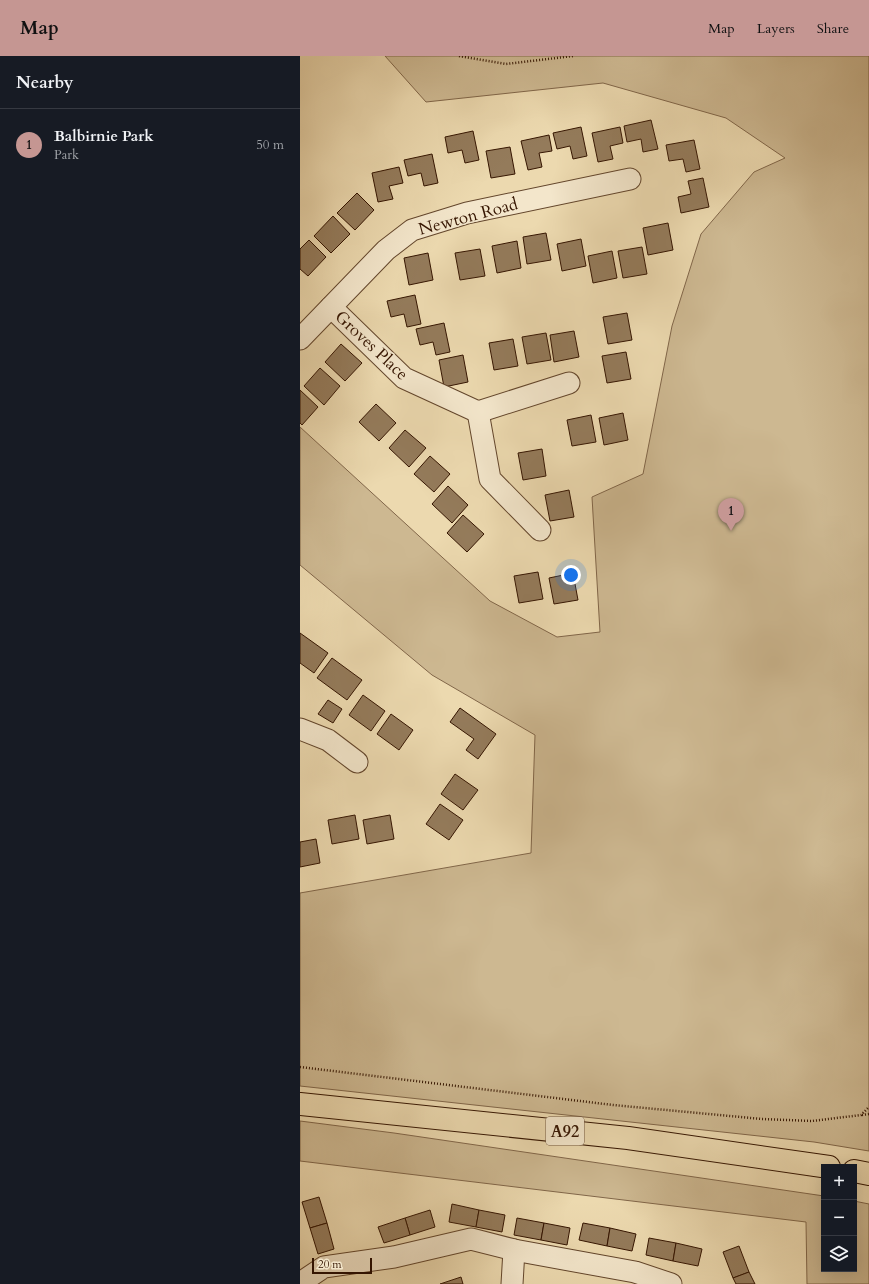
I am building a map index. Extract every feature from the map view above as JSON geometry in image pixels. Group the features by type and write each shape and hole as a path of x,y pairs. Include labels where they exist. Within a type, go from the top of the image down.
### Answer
{"highway":[{"name":"A92","path":"300,1104 628,1138 821,1166"},
{"path":"857,1172 869,1174"}],"street":[{"name":"Newton Road","path":"300,339 386,250 412,230 467,213 630,179"},
{"name":"Groves Place","path":"331,307 404,378 478,412"},
{"path":"540,530 490,479 478,412 569,383"},
{"path":"300,729 328,740 357,762"},
{"path":"300,1283 324,1266 394,1257 471,1239 514,1250 635,1272 671,1284"},
{"path":"512,1284 514,1250"}],"path":[{"path":"459,56 506,64 573,56"},
{"path":"300,1067 613,1105 762,1119 812,1121 869,1114"},
{"path":"861,1115 869,1107"}],"shaded area":[{"path":"385,56 869,56 869,1151 814,1142 300,1086 300,893 531,853 535,735 432,675 300,565 300,427 490,601 557,637 600,632 592,497 643,474 672,326 701,234 754,172 785,158 726,118 603,83 426,102"},
{"path":"300,1121 394,1133 821,1196 821,1272 857,1272 857,1202 869,1204 869,1284 807,1284 806,1222 300,1161"}],"building":[{"path":"651,120 658,149 643,152 641,139 627,142 624,126"},
{"path":"581,127 587,156 573,159 570,146 557,149 553,133"},
{"path":"620,127 623,143 610,146 613,159 598,162 592,133"},
{"path":"473,131 479,160 465,163 462,150 448,153 445,137"},
{"path":"549,135 552,151 539,153 542,167 528,170 521,141"},
{"path":"694,140 700,169 686,172 683,159 669,161 666,145"},
{"path":"510,147 515,174 491,178 486,151"},
{"path":"432,154 438,183 424,186 421,173 408,176 404,160"},
{"path":"399,167 403,183 389,186 393,199 378,202 372,173"},
{"path":"703,178 709,207 681,213 678,197 691,194 688,181"},
{"path":"357,193 374,210 355,230 337,213"},
{"path":"333,216 350,234 331,253 314,236"},
{"path":"668,223 673,250 648,255 643,228"},
{"path":"546,233 551,260 527,264 523,237"},
{"path":"581,239 586,266 562,271 557,244"},
{"path":"309,240 326,257 308,276 300,269 300,249"},
{"path":"517,241 521,268 497,273 492,246"},
{"path":"642,247 647,274 623,278 618,251"},
{"path":"480,249 485,276 460,280 455,253"},
{"path":"612,251 617,278 593,283 588,256"},
{"path":"428,253 433,280 409,285 404,258"},
{"path":"415,295 421,324 407,327 404,314 391,317 387,301"},
{"path":"627,313 632,340 608,344 603,317"},
{"path":"444,323 450,352 436,355 433,342 420,345 416,329"},
{"path":"574,331 579,357 554,362 550,335"},
{"path":"546,333 551,360 527,364 522,337"},
{"path":"513,339 518,366 494,370 489,343"},
{"path":"341,344 362,363 345,381 325,362"},
{"path":"626,352 631,379 607,383 602,356"},
{"path":"463,355 468,382 444,387 439,360"},
{"path":"320,368 340,386 324,405 304,386"},
{"path":"300,390 318,407 302,425 300,423"},
{"path":"376,404 396,423 379,441 359,422"},
{"path":"623,413 628,440 604,445 599,418"},
{"path":"591,415 596,442 572,446 567,420"},
{"path":"405,430 426,448 409,467 389,448"},
{"path":"542,449 546,476 523,480 518,453"},
{"path":"430,456 450,474 434,492 414,474"},
{"path":"448,486 468,505 452,523 432,504"},
{"path":"569,490 574,517 550,521 545,495"},
{"path":"463,515 484,534 467,552 447,533"},
{"path":"538,572 543,599 519,603 514,576"},
{"path":"573,573 578,600 554,604 549,578"},
{"path":"300,633 328,653 314,673 300,663"},
{"path":"332,658 362,680 347,700 317,678"},
{"path":"363,695 385,711 371,731 349,715"},
{"path":"328,700 342,709 333,723 318,714"},
{"path":"460,708 496,734 478,759 466,750 474,739 450,722"},
{"path":"391,714 413,730 399,750 377,734"},
{"path":"455,774 478,790 463,810 441,794"},
{"path":"440,804 463,820 449,840 426,824"},
{"path":"355,815 359,839 332,844 328,820"},
{"path":"390,815 394,839 367,844 363,820"},
{"path":"316,839 320,863 300,867 300,842"},
{"path":"319,1197 327,1223 310,1228 302,1202"},
{"path":"452,1204 479,1210 476,1227 449,1222"},
{"path":"430,1210 435,1227 410,1235 405,1218"},
{"path":"479,1210 505,1215 502,1232 476,1227"},
{"path":"405,1218 410,1235 384,1243 378,1227"},
{"path":"517,1218 544,1223 541,1240 514,1235"},
{"path":"327,1223 334,1249 318,1254 310,1228"},
{"path":"544,1223 570,1228 567,1245 541,1240"},
{"path":"583,1223 610,1228 607,1246 579,1240"},
{"path":"610,1228 636,1234 632,1251 607,1246"},
{"path":"649,1238 676,1243 673,1261 646,1255"},
{"path":"676,1243 702,1249 698,1266 673,1261"},
{"path":"739,1246 749,1272 733,1278 723,1252"},
{"path":"749,1272 755,1284 736,1284 733,1278"},
{"path":"461,1277 463,1284 440,1284"}],"place":[{"name":"Balbirnie Park","path":"731,531"}]}
